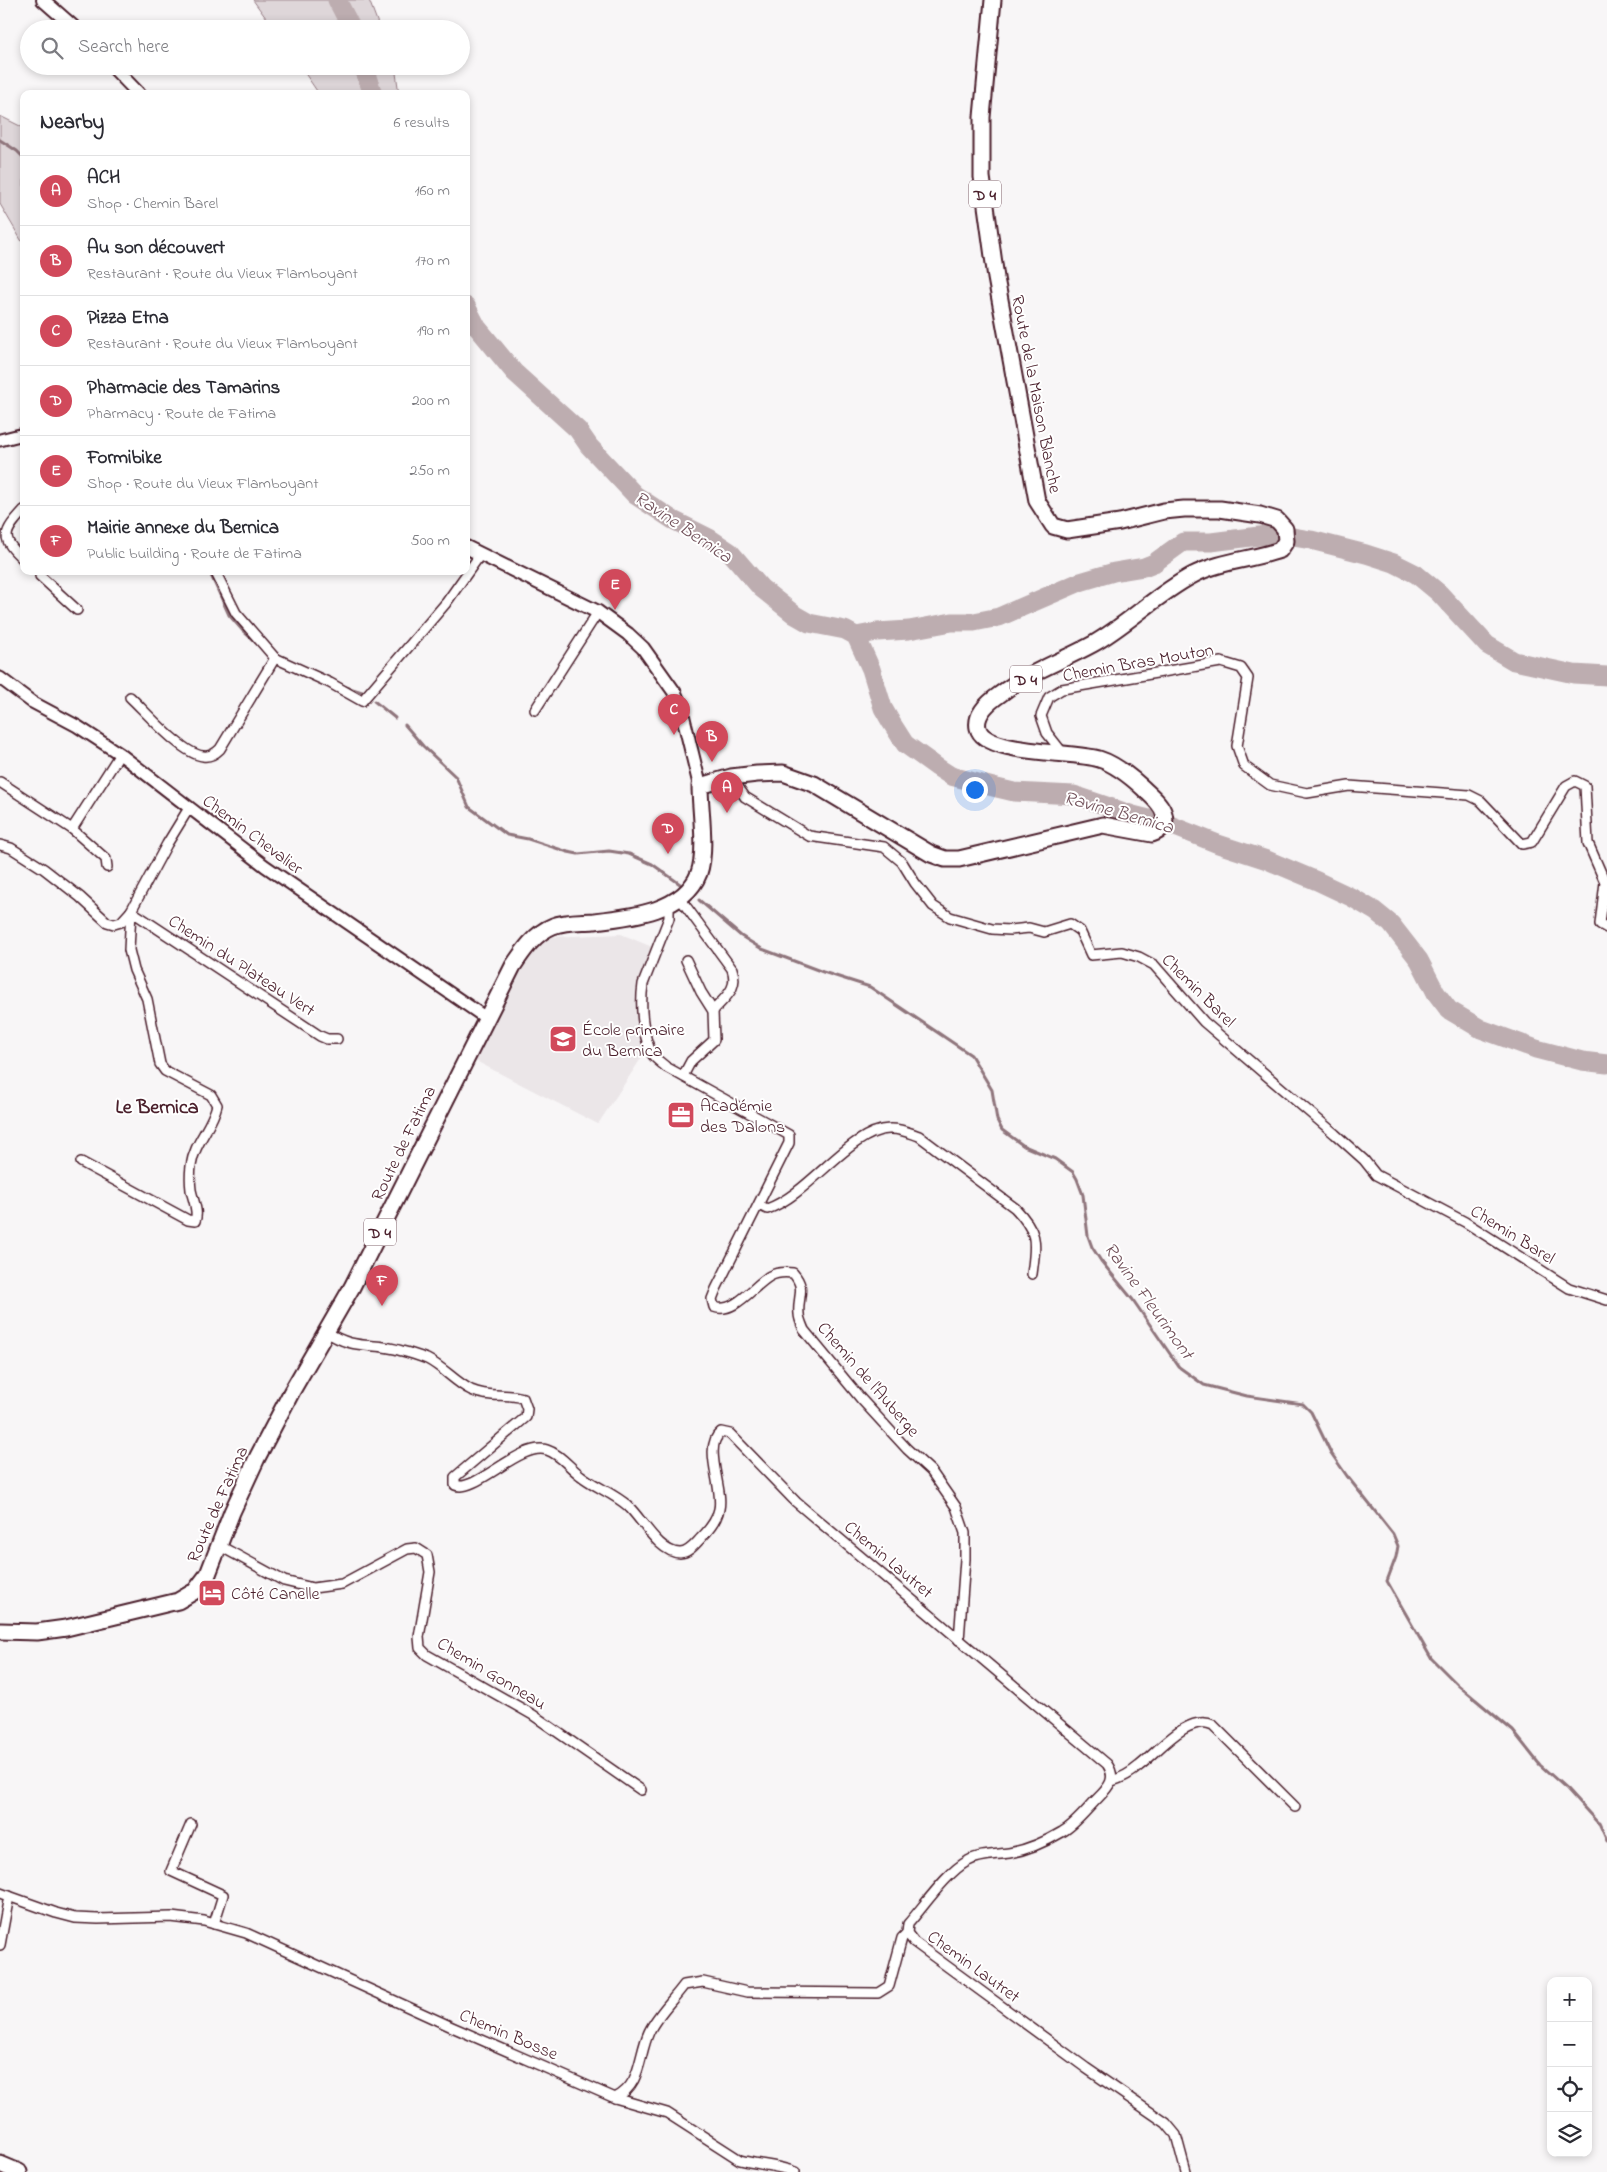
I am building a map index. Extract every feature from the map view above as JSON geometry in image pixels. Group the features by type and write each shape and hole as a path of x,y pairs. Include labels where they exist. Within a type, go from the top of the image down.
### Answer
{"main road":[{"path":"43,0 66,20"},
{"name":"Route de la Maison Blanche","path":"700,786 731,777 783,774 814,784 931,854 945,859 959,858 1103,825 1141,834 1158,832 1162,828 1164,813 1152,796 1115,767 1101,759 1062,752 1022,750 994,743 985,738 978,727 982,711 999,695 1092,644 1192,576 1226,563 1280,550 1286,541 1285,529 1277,520 1235,511 1184,509 1164,511 1120,522 1067,530 1053,526 1037,501 996,278 982,177 982,117 994,0"},
{"path":"121,75 135,90"},
{"path":"470,549 598,612 628,634 643,648 674,693 681,708 700,786"},
{"name":"Route de Fatima","path":"0,1631 36,1632 66,1628 178,1601 195,1591 208,1574 232,1512 256,1458 325,1332 352,1287 513,966 526,947 552,926 616,919 645,912 674,900 692,886 699,871 702,843 700,786"},
{"path":"0,2164 19,2172"}],"street":[{"path":"0,440 20,435"},
{"path":"20,514 8,528 6,535 7,543 20,556"},
{"path":"470,569 480,555"},
{"path":"42,575 77,610"},
{"path":"217,575 236,613 275,658 330,683 362,701 446,603 466,575"},
{"path":"535,710 598,612"},
{"path":"130,697 185,750 202,756 213,755 220,749 275,658"},
{"name":"Chemin Bras Mouton","path":"1062,752 1047,733 1041,716 1049,697 1062,689 1221,662 1242,668 1248,678 1236,746 1244,766 1270,784 1307,793 1349,786 1469,795 1481,801 1522,844 1532,842 1566,786 1575,781 1585,786 1588,843 1605,882 1600,924 1607,928"},
{"name":"Chemin Chevalier","path":"0,678 32,702 77,726 120,754 189,808 320,905 486,1018"},
{"path":"72,829 120,754"},
{"name":"Chemin Barel","path":"731,777 745,797 809,836 884,847 902,862 933,906 950,916 992,929 1028,928 1044,932 1070,924 1080,930 1090,955 1122,952 1139,957 1154,965 1204,1022 1335,1134 1364,1160 1376,1175 1465,1222 1569,1288 1607,1300"},
{"path":"0,782 72,829 106,858 107,868"},
{"path":"0,845 11,848 44,869 80,897 107,922 114,924 121,922 132,911 167,844 189,808"},
{"path":"674,900 694,918 732,969 735,985 713,1011"},
{"name":"Chemin de l'Auberge","path":"674,900 669,918 643,984 642,1008 652,1055 666,1068 789,1135 789,1143 716,1289 712,1299 714,1307 720,1309 727,1308 739,1301 770,1275 781,1272 793,1273 800,1280 802,1290 799,1316 804,1330 861,1399 907,1450 931,1471 956,1507 965,1533 959,1640"},
{"path":"81,1162 188,1220 195,1221 196,1213 190,1180 191,1164 198,1143 214,1118 217,1105 212,1095 165,1071 160,1064 147,999 134,970 129,950 132,911"},
{"name":"Chemin du Plateau Vert","path":"132,911 320,1036 327,1039 337,1039"},
{"path":"683,1076 691,1061 714,1040 713,1011 700,992 686,960"},
{"path":"759,1205 767,1209 780,1204 799,1191 865,1135 882,1130 904,1131 919,1136 1015,1208 1025,1218 1035,1235 1032,1274"},
{"name":"Chemin Lautret","path":"325,1332 340,1341 354,1345 399,1350 428,1360 470,1390 484,1395 512,1395 523,1398 527,1409 526,1417 455,1477 454,1485 459,1487 468,1486 507,1462 536,1450 545,1449 555,1453 581,1476 614,1495 629,1507 655,1539 670,1551 682,1553 690,1549 711,1528 719,1509 713,1448 716,1436 721,1432 730,1434 796,1502 1106,1764 1112,1771 1112,1782 1063,1832 1037,1844 1010,1853 985,1855 968,1860 954,1871 908,1924 907,1933 914,1942 1166,2123 1176,2135 1186,2172"},
{"name":"Chemin Gonneau","path":"220,1546 284,1581 313,1588 342,1584 407,1549 416,1548 427,1555 430,1572 419,1637 420,1648 427,1655 533,1715 641,1790"},
{"path":"1112,1782 1138,1768 1189,1725 1206,1722 1214,1725 1295,1807"},
{"path":"191,1824 171,1871 223,1895 214,1924"},
{"name":"Chemin Bosse","path":"0,1945 4,1894 74,1918 98,1920 171,1917 214,1924 246,1933 452,2027 615,2098 667,2113 740,2160 753,2164 780,2166 795,2172"},
{"path":"615,2098 625,2094 633,2083 649,2032 684,1985 703,1982 747,1992 878,1993 889,1986 902,1938 907,1933"}],"shaded area":[{"path":"253,0 369,0 377,20 267,20"},
{"path":"306,75 396,75 398,90 316,90"},
{"path":"0,116 20,126 20,238 0,204"},
{"name":"École primaire du Bernica","path":"621,934 652,947 635,1005 644,1054 598,1124 474,1060 530,954 550,937"}],"waterway":[{"name":"Ravine Bernica","path":"337,0 347,20"},
{"name":"Ravine Bernica","path":"366,75 372,90"},
{"name":"Ravine Fleurimont","path":"0,140 20,154"},
{"name":"Ravine Bernica","path":"470,314 477,327 514,372 578,430 589,446 635,495 673,520 709,538 730,552 761,588 795,615 809,623 845,630 856,636 871,669 883,708 891,722 905,744 937,767 951,776 1014,792 1074,795 1133,815 1165,823 1218,844 1267,860 1317,881 1353,898 1375,911 1391,924 1419,960 1436,993 1449,1010 1481,1029 1536,1049 1582,1061 1607,1064"},
{"path":"856,636 877,632 909,630 952,622 974,622 999,617 1080,582 1154,563 1183,542 1211,542 1267,535 1287,536 1366,554 1394,563 1416,574 1439,593 1487,645 1514,661 1574,674 1607,676"},
{"name":"Ravine Fleurimont","path":"211,575 229,615 256,643"},
{"name":"Ravine Fleurimont","path":"343,686 362,692"},
{"name":"Ravine Fleurimont","path":"374,701 395,718"},
{"name":"Ravine Fleurimont","path":"405,725 423,746 456,777 469,807 507,835 528,839 578,854 609,851 629,854 652,864 680,884"},
{"name":"Ravine Fleurimont","path":"699,900 741,936 762,949 870,987 971,1055 992,1090 997,1120 1002,1130 1024,1146 1055,1159 1073,1172 1083,1195 1088,1236 1092,1247 1133,1300 1179,1367 1204,1385 1247,1396 1303,1404 1311,1412 1331,1453 1393,1534 1398,1546 1387,1581 1431,1658 1458,1685 1513,1731 1540,1765 1567,1789 1599,1823 1607,1841"}],"place":[{"name":"Formibike","path":"615,610"},
{"name":"Pizza Etna","path":"674,735"},
{"name":"Au son découvert","path":"712,762"},
{"name":"ACH","path":"727,813"},
{"name":"Pharmacie des Tamarins","path":"668,854"},
{"name":"École primaire du Bernica","path":"563,1039"},
{"name":"Académie des Dalons","path":"681,1115"},
{"name":"Mairie annexe du Bernica","path":"382,1306"},
{"name":"Côté Canelle","path":"212,1593"}],"district":[{"name":"Le Bernica","path":"157,1106"}]}
